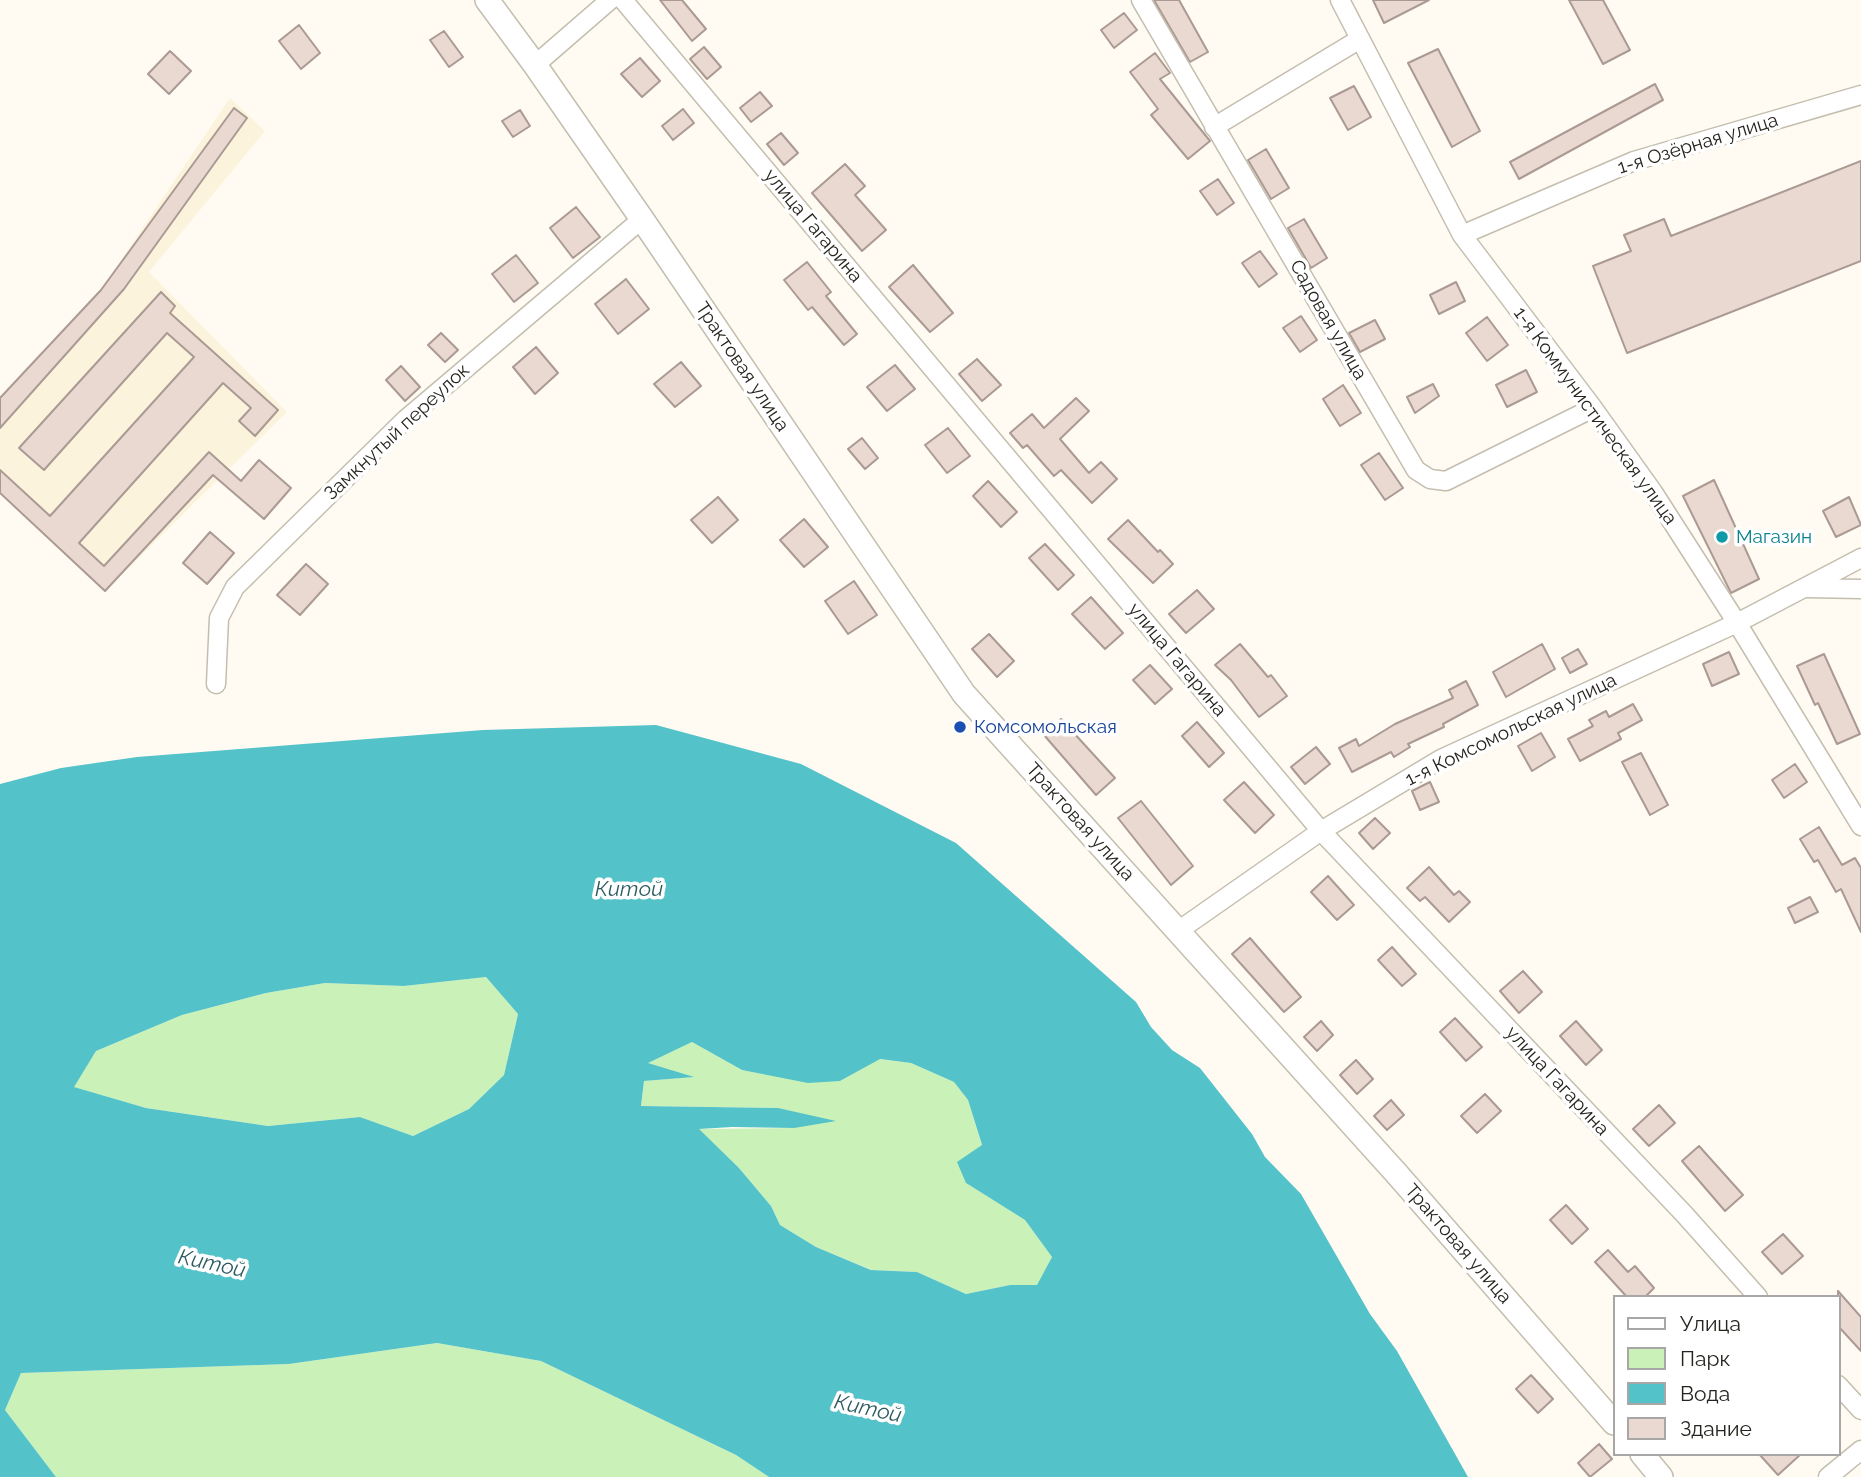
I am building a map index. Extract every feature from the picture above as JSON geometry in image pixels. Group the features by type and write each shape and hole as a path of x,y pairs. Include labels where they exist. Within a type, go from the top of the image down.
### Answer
{"street":[{"name":"Трактовая улица","path":"487,0 642,219 964,694 1397,1174 1612,1421"},
{"path":"535,65 610,0"},
{"name":"улица Гагарина","path":"623,0 1321,831 1685,1215 1756,1295"},
{"name":"Садовая улица","path":"1141,0 1416,470 1430,479 1446,481 1593,408"},
{"name":"1-я Коммунистическая улица","path":"1340,0 1462,235 1653,492 1861,826"},
{"path":"1214,127 1360,39"},
{"name":"1-я Озёрная улица","path":"1462,235 1634,161 1861,95"},
{"name":"Замкнутый переулок","path":"216,684 219,618 236,587 406,419 642,219"},
{"name":"1-я Комсомольская улица","path":"1178,931 1321,831 1441,759 1737,623 1861,558"},
{"path":"1803,588 1861,589"},
{"path":"1840,1387 1861,1410"},
{"path":"1828,1477 1861,1450"},
{"path":"1644,1456 1661,1477"}],"shaded area":[{"path":"230,98 265,131 149,272 287,412 105,591 0,493 0,398 101,290"}],"green space":[{"path":"486,977 518,1014 504,1075 469,1109 413,1136 360,1117 268,1126 146,1108 73,1087 96,1051 182,1015 266,993 325,983 404,986"},
{"path":"692,1042 742,1070 765,1074 840,1081 879,1059 911,1063 954,1082 968,1100 982,1146 966,1183 1025,1220 1052,1257 1037,1286 1010,1285 966,1294 917,1272 872,1270 816,1247 780,1225 771,1206 739,1168 698,1129 794,1128 778,1108 641,1106 644,1081 692,1077 647,1063"},
{"path":"437,1343 541,1361 736,1455 769,1477 56,1477 5,1410 21,1373 289,1364"}],"water":[{"name":"Китой","path":"656,725 801,764 956,843 1136,1002 1151,1027 1172,1050 1200,1068 1252,1134 1265,1157 1301,1194 1370,1314 1397,1351 1468,1477 769,1477 736,1455 541,1361 437,1343 289,1364 21,1373 5,1410 56,1477 0,1477 0,784 61,768 137,757 483,730","holes":["486,977 518,1014 504,1075 469,1109 413,1136 360,1117 268,1126 146,1108 74,1087 96,1051 182,1015 266,993 325,983 404,986","692,1042 742,1070 808,1083 840,1081 880,1059 911,1063 954,1082 968,1100 982,1145 957,1162 966,1183 1025,1220 1052,1257 1037,1285 1010,1285 966,1294 917,1272 871,1270 816,1247 780,1225 771,1206 739,1168 699,1129 794,1128 836,1121 778,1108 641,1106 644,1081 694,1077 648,1063"]}],"building":[{"path":"660,0 682,0 706,29 692,41"},
{"path":"1154,0 1179,0 1208,52 1190,62"},
{"path":"1373,0 1429,0 1384,23"},
{"path":"1569,0 1603,0 1630,50 1603,64"},
{"path":"1124,13 1137,30 1114,48 1101,30"},
{"path":"299,25 320,53 301,69 279,41"},
{"path":"444,31 463,57 449,67 430,40"},
{"path":"704,47 721,67 707,79 690,59"},
{"path":"1438,49 1480,131 1452,147 1408,63"},
{"path":"170,51 191,71 169,94 148,74"},
{"path":"1155,53 1170,73 1160,79 1210,141 1188,159 1151,115 1158,109 1130,72"},
{"path":"640,58 660,81 642,97 621,74"},
{"path":"1655,84 1663,100 1519,179 1510,162"},
{"path":"1354,86 1371,117 1348,130 1330,98"},
{"path":"760,92 772,106 751,122 740,108"},
{"path":"234,108 247,118 124,289 0,428 0,398 101,290"},
{"path":"683,109 694,123 673,140 662,126"},
{"path":"520,110 530,126 513,137 502,121"},
{"path":"781,133 798,153 784,165 767,144"},
{"path":"1266,149 1289,188 1271,199 1248,160"},
{"path":"1861,161 1861,261 1627,353 1593,266 1631,251 1624,235 1664,219 1671,236"},
{"path":"845,164 865,186 855,195 886,230 862,251 812,193"},
{"path":"1218,179 1234,203 1217,215 1200,191"},
{"path":"576,207 600,237 573,258 550,228"},
{"path":"1304,219 1327,258 1311,268 1288,228"},
{"path":"1260,251 1277,274 1259,287 1242,263"},
{"path":"516,255 538,283 514,302 492,274"},
{"path":"807,262 831,292 826,296 857,334 844,345 812,307 808,310 784,280"},
{"path":"913,265 953,313 930,332 889,287"},
{"path":"626,279 649,309 618,334 595,304"},
{"path":"1456,282 1465,301 1439,314 1430,295"},
{"path":"161,292 175,306 170,313 278,410 255,436 239,421 251,408 223,383 79,543 104,566 209,452 241,481 259,460 291,488 264,519 213,475 105,591 0,493 0,470 50,516 194,357 167,333 44,470 19,448"},
{"path":"1301,316 1317,340 1300,352 1283,328"},
{"path":"1487,317 1508,345 1487,361 1466,333"},
{"path":"1375,320 1385,339 1360,352 1349,333"},
{"path":"441,333 458,350 445,362 428,345"},
{"path":"536,347 558,373 535,394 513,367"},
{"path":"977,359 1001,385 982,401 959,374"},
{"path":"681,362 701,386 675,407 654,384"},
{"path":"895,365 915,389 887,411 867,387"},
{"path":"401,366 420,387 405,401 386,380"},
{"path":"1526,370 1537,392 1507,407 1496,385"},
{"path":"1433,384 1439,396 1415,413 1407,397"},
{"path":"1343,385 1361,413 1340,426 1323,399"},
{"path":"1076,398 1089,411 1060,439 1089,473 1101,462 1117,479 1092,503 1061,470 1054,476 1027,445 1023,448 1010,433 1032,414 1044,428"},
{"path":"948,428 970,456 947,473 925,445"},
{"path":"862,438 878,458 865,469 848,449"},
{"path":"1379,453 1403,488 1385,500 1361,465"},
{"name":"Магазин","path":"1714,480 1759,579 1731,593 1683,496"},
{"path":"988,481 1017,512 1001,527 973,496"},
{"path":"718,497 738,520 712,543 691,520"},
{"path":"1849,497 1861,525 1836,537 1823,511"},
{"path":"804,519 828,547 804,567 780,540"},
{"path":"1128,520 1173,564 1153,583 1108,539"},
{"path":"210,532 234,553 207,584 183,563"},
{"path":"1045,544 1074,575 1058,590 1029,558"},
{"path":"306,564 328,584 300,615 277,595"},
{"path":"854,581 877,615 848,634 825,601"},
{"path":"1197,590 1214,609 1186,633 1169,614"},
{"path":"1091,597 1123,633 1105,649 1072,614"},
{"path":"989,634 1014,661 997,677 972,649"},
{"path":"1240,644 1268,677 1271,675 1287,696 1259,717 1231,680 1215,665"},
{"path":"1542,644 1555,669 1506,697 1493,672"},
{"path":"1578,649 1587,664 1570,673 1562,658"},
{"path":"1729,652 1739,674 1712,686 1703,664"},
{"path":"1824,654 1860,734 1837,744 1797,666"},
{"path":"1150,665 1172,689 1155,704 1133,680"},
{"path":"1466,681 1478,705 1443,724 1444,727 1408,744 1410,747 1394,757 1391,752 1352,772 1339,748 1356,739 1359,746 1395,724 1453,698 1449,690"},
{"path":"1633,704 1642,720 1618,733 1621,739 1580,761 1568,739 1593,726 1589,720 1606,711 1609,717"},
{"path":"1061,719 1115,778 1096,795 1044,735"},
{"path":"1197,722 1224,753 1209,767 1182,736"},
{"path":"1541,733 1555,757 1532,771 1518,746"},
{"path":"1316,747 1330,764 1305,784 1291,767"},
{"path":"1641,753 1668,805 1650,815 1622,762"},
{"path":"1795,764 1807,782 1784,798 1772,780"},
{"path":"1244,782 1274,815 1255,833 1224,800"},
{"path":"1430,782 1439,802 1420,810 1412,791"},
{"path":"1141,801 1193,866 1171,885 1118,818"},
{"path":"1375,818 1390,833 1373,849 1359,833"},
{"path":"1819,827 1842,865 1855,858 1861,868 1861,932 1841,889 1836,892 1818,860 1814,862 1800,839"},
{"path":"1429,867 1454,895 1459,891 1470,902 1449,922 1425,897 1420,901 1407,888"},
{"path":"1328,876 1354,905 1337,920 1311,892"},
{"path":"1810,897 1818,912 1795,923 1788,908"},
{"path":"1250,938 1301,997 1284,1012 1232,954"},
{"path":"1392,947 1416,974 1402,986 1378,960"},
{"path":"1523,971 1542,992 1519,1013 1500,991"},
{"path":"1455,1018 1482,1047 1466,1061 1440,1032"},
{"path":"1321,1021 1333,1035 1317,1051 1304,1037"},
{"path":"1576,1021 1602,1050 1586,1065 1560,1036"},
{"path":"1356,1060 1373,1079 1357,1094 1340,1075"},
{"path":"1485,1094 1501,1111 1477,1133 1461,1116"},
{"path":"1391,1100 1404,1115 1387,1130 1374,1116"},
{"path":"1659,1105 1675,1123 1649,1146 1633,1129"},
{"path":"1699,1146 1743,1195 1725,1211 1682,1161"},
{"path":"1566,1205 1588,1229 1572,1244 1550,1220"},
{"path":"1783,1234 1803,1256 1782,1274 1762,1252"},
{"path":"1608,1250 1628,1272 1635,1266 1654,1288 1647,1295 1625,1295 1595,1262"},
{"path":"1838,1291 1861,1317 1861,1351 1840,1328"},
{"path":"1531,1375 1553,1399 1538,1413 1516,1389"},
{"path":"1599,1444 1612,1459 1590,1477 1578,1463"},
{"path":"1761,1456 1799,1456 1778,1475"}],"place":[{"name":"Магазин","path":"1722,537"},
{"name":"Комсомольская","path":"960,727"}]}
